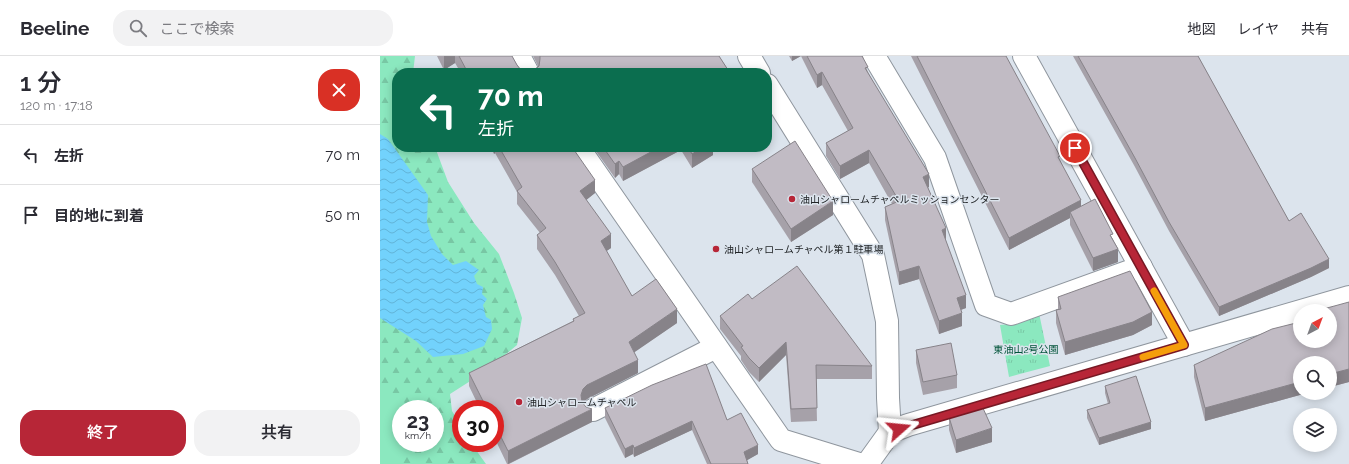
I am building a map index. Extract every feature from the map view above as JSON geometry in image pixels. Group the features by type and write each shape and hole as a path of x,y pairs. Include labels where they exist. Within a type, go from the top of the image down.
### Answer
{"street":[{"path":"519,56 525,68"},
{"path":"749,56 756,68"},
{"path":"874,56 935,158 986,305 1011,314 1141,267"},
{"path":"1024,56 1184,345"},
{"path":"772,93 873,254 887,321 890,432"},
{"path":"581,152 781,440 859,464"},
{"path":"867,464 890,432 908,425 1349,297"},
{"path":"593,410 716,347"}],"green space":[{"path":"380,56 415,56 414,68 392,68 392,152 437,152 448,182 474,223 499,254 522,318 517,345 486,371 450,394 452,411 452,452 477,452 486,464 397,464 400,462 405,452 444,452 444,400 403,400 401,396 380,393"},
{"name":"東油山2号公園","path":"1039,313 1050,366 1009,377 1000,325 1012,324"},
{"path":"380,342 415,400 392,400 392,452 442,452 445,456 434,464 380,464"}],"water":[{"path":"380,134 388,139 392,145 392,152 397,152 428,195 427,222 431,236 442,254 453,265 466,261 479,270 474,276 477,284 483,287 482,294 487,299 483,305 486,317 491,320 492,329 484,346 463,354 433,357 416,341 380,318"}],"building":[{"path":"459,56 512,56 519,68 465,68"},
{"path":"540,56 719,56 727,68 537,68 539,66"},
{"path":"807,56 862,56 868,67 865,68 929,174 923,177 946,228 942,230 966,295 957,298 962,313 939,321 919,266 899,272 885,207 899,201 869,150 840,166 826,143 853,128 822,72 817,75"},
{"path":"917,56 1006,56 1060,156 1058,157 1081,200 1009,238"},
{"path":"1078,56 1198,56 1289,221 1301,213 1329,259 1219,307 1169,222"},
{"name":"油山シャロームチャペルミッションセンター","path":"795,141 833,201 791,229 752,169"},
{"path":"502,152 575,152 595,180 580,191 611,234 601,241 632,296 656,279 677,309 629,342 638,360 587,385 583,389 581,395 582,402 586,407 592,409 508,451 504,443 504,400 482,400 469,373 574,321 573,319 585,313 537,235 546,228 517,191 522,187"},
{"path":"607,152 651,152 623,167 619,161 615,164"},
{"path":"1095,199 1113,234 1110,235 1118,249 1093,258 1070,212"},
{"path":"797,266 872,366 816,365 817,408 791,409 786,342 759,368 749,358 741,347 743,346 720,316 748,294 752,299"},
{"path":"1130,271 1152,312 1133,322 1065,342 1056,310 1061,309 1058,297"},
{"path":"1349,302 1349,369 1337,372 1337,356 1293,356 1293,384 1205,408 1194,365 1272,329 1293,324 1293,348 1337,348 1337,305"},
{"path":"951,343 957,375 923,382 916,350"},
{"path":"706,364 727,420 741,413 758,445 744,452 748,464 711,464 692,421 634,448 633,445 625,449 605,408 652,385"},
{"path":"1136,376 1151,422 1099,438 1087,410 1110,403 1105,386"},
{"path":"982,406 992,428 956,440 949,417"}],"slow traffic":[{"path":"1143,357 1184,345 1154,291"}],"place":[{"name":"油山シャロームチャペルミッションセンター","path":"792,199"},
{"name":"油山シャロームチャペル第１駐車場","path":"716,249"},
{"name":"油山シャロームチャペル","path":"519,402"}],"route":[{"path":"899,429 908,425 1184,345 1075,148"}]}
